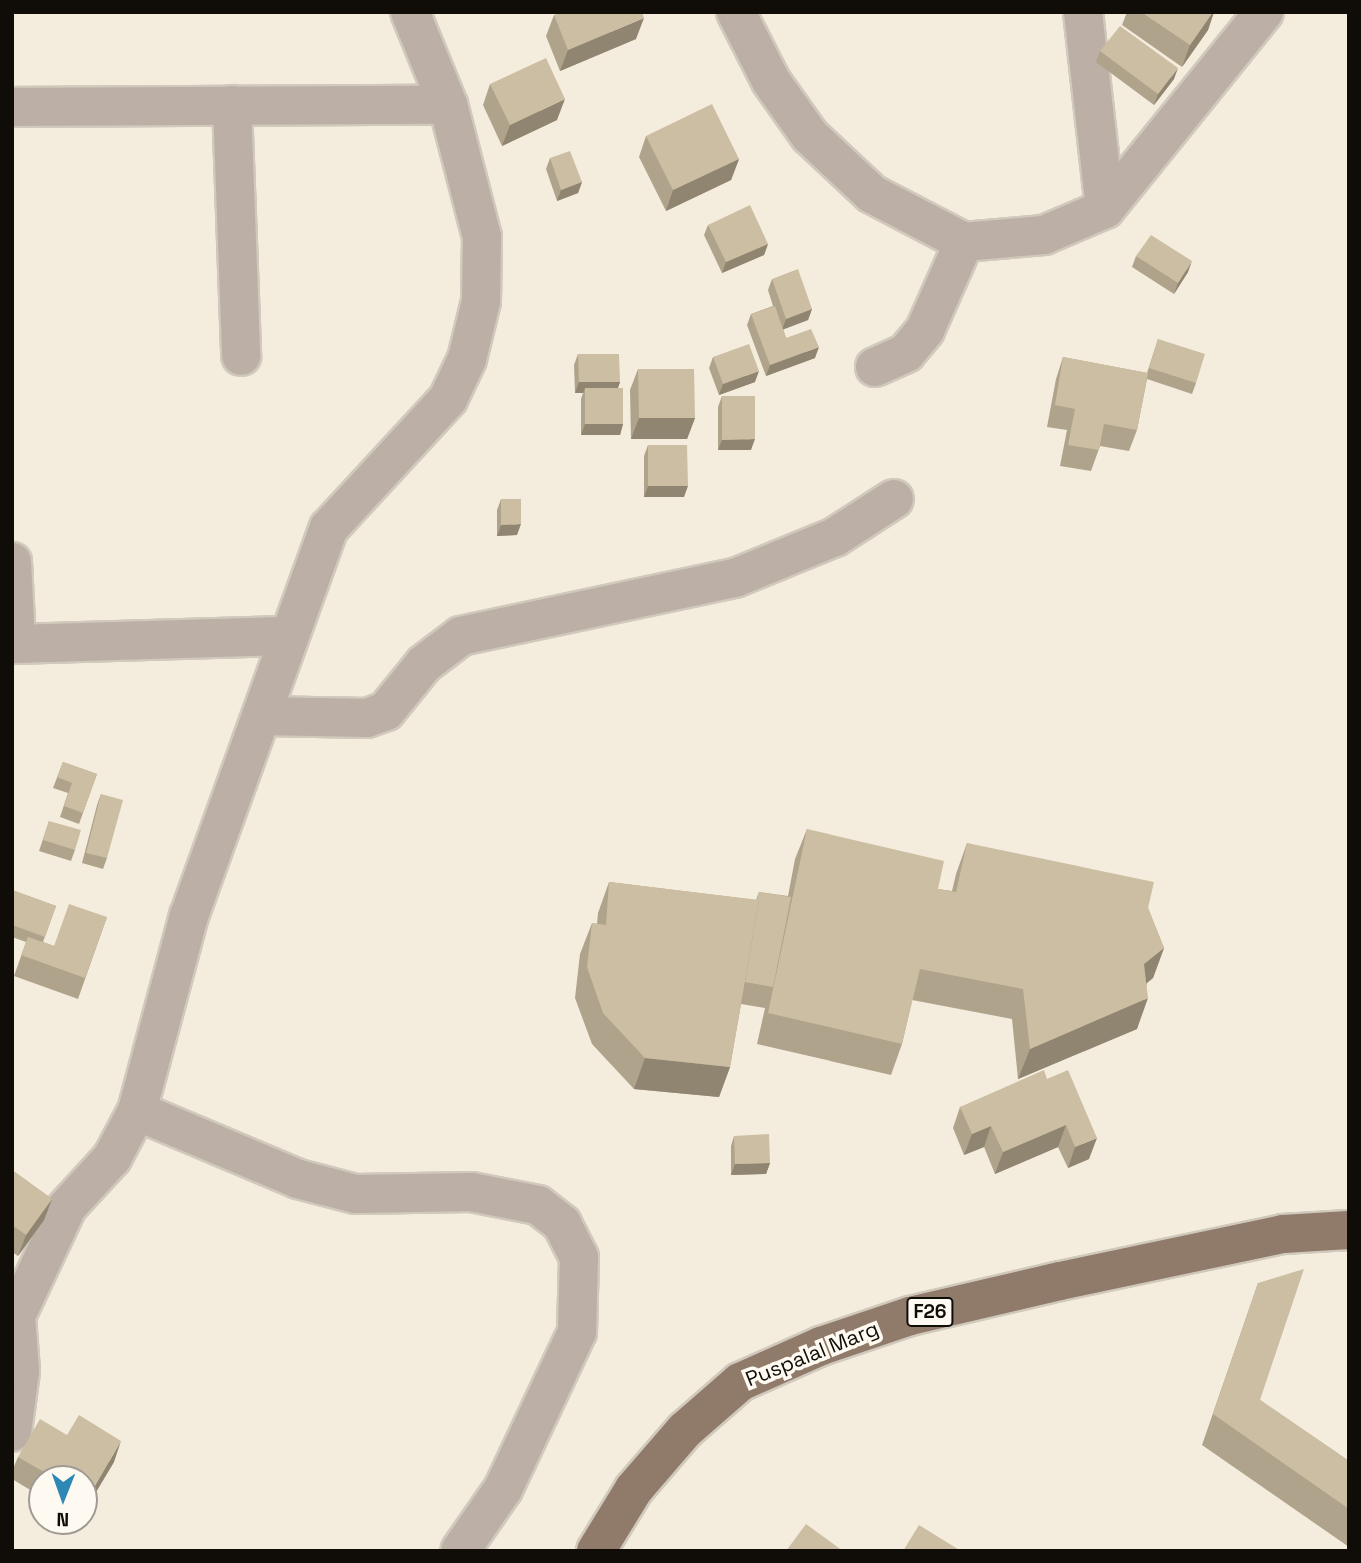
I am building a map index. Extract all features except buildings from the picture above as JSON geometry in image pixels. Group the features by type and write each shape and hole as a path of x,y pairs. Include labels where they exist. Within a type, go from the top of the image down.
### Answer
{"main road":[{"name":"Puspalal Marg","path":"596,1551 634,1489 685,1430 740,1382 821,1346 910,1316 1060,1281 1283,1234 1349,1230"}],"street":[{"path":"12,1432 20,1371 16,1316 67,1207 112,1158 137,1111 189,916 329,528 448,399 467,359 481,301 482,237 448,105 410,12"},
{"path":"736,12 771,81 810,136 872,194 964,242 1044,235 1105,209 1264,12"},
{"path":"1083,12 1105,209"},
{"path":"232,105 241,356"},
{"path":"12,107 448,105"},
{"path":"875,368 906,353 925,330 964,242"},
{"path":"263,716 367,719 386,711 424,664 460,636 735,578 835,537 894,499"},
{"path":"12,562 14,644 289,636"},
{"path":"137,1111 298,1179 356,1194 471,1192 538,1205 562,1224 579,1257 578,1332 503,1489 460,1551"}]}
